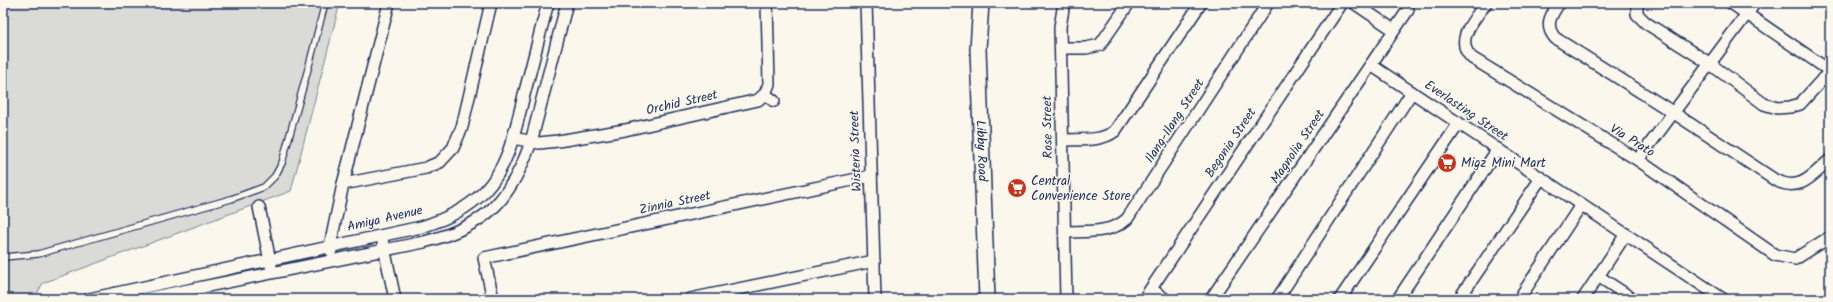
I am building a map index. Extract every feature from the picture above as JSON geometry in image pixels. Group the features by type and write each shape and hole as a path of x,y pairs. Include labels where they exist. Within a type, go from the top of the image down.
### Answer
{"main road":[{"name":"Libby Road","path":"981,3 978,49 987,299"}],"street":[{"path":"332,260 330,246 342,184 389,3"},
{"path":"342,184 426,168 440,162 453,148 462,127 491,3"},
{"name":"Amiya Avenue","path":"89,299 382,236 434,223 450,216 483,192 493,181 501,167 513,138 548,3"},
{"path":"144,299 438,238 464,228 478,219 505,196 518,175 531,142 567,3"},
{"name":"Orchid Street","path":"513,138 531,142 548,143 625,130 770,98 768,90 767,3"},
{"name":"Wisteria Street","path":"866,3 875,299"},
{"name":"Rose Street","path":"1064,3 1060,27 1066,299"},
{"path":"1061,48 1086,48 1100,45 1129,3"},
{"path":"1063,140 1098,138 1108,136 1115,131 1201,3"},
{"name":"Ilang-Ilang Street","path":"1064,232 1106,230 1119,226 1127,219 1268,3"},
{"name":"Begonia Street","path":"1144,299 1342,3"},
{"path":"1354,3 1394,30"},
{"name":"Via Prato","path":"1486,3 1465,35 1464,44 1467,53 1472,58 1638,160 1775,254 1795,259 1830,237"},
{"path":"1559,3 1549,20 1548,27 1555,38 1784,184 1799,184 1808,179 1830,160"},
{"path":"1637,3 1637,14 1646,23 1709,63 1764,104 1777,108 1790,107 1800,104 1830,71 1731,3"},
{"path":"1638,160 1755,3"},
{"name":"Magnolia Street","path":"1212,299 1408,10"},
{"name":"Everlasting Street","path":"1371,65 1723,299"},
{"path":"1277,299 1412,92"},
{"path":"1340,299 1459,123"},
{"path":"1398,299 1498,149"},
{"name":"Zinnia Street","path":"492,299 484,258 871,176"},
{"path":"1459,299 1540,178"},
{"path":"1519,299 1581,205"},
{"path":"258,207 272,272"},
{"path":"1583,299 1626,234"},
{"path":"382,236 395,299"},
{"path":"690,299 874,261"},
{"path":"1598,276 1633,299"},
{"path":"1151,289 1165,299"}],"lane":[{"path":"3,257 38,254 231,199 264,187 275,176 282,162 325,3"}],"shaded area":[{"path":"3,3 340,3 291,191 43,283 34,299 3,299"}],"place":[{"name":"Migz Mini Mart","path":"1447,163"},
{"name":"Central Convenience Store","path":"1017,188"}]}
